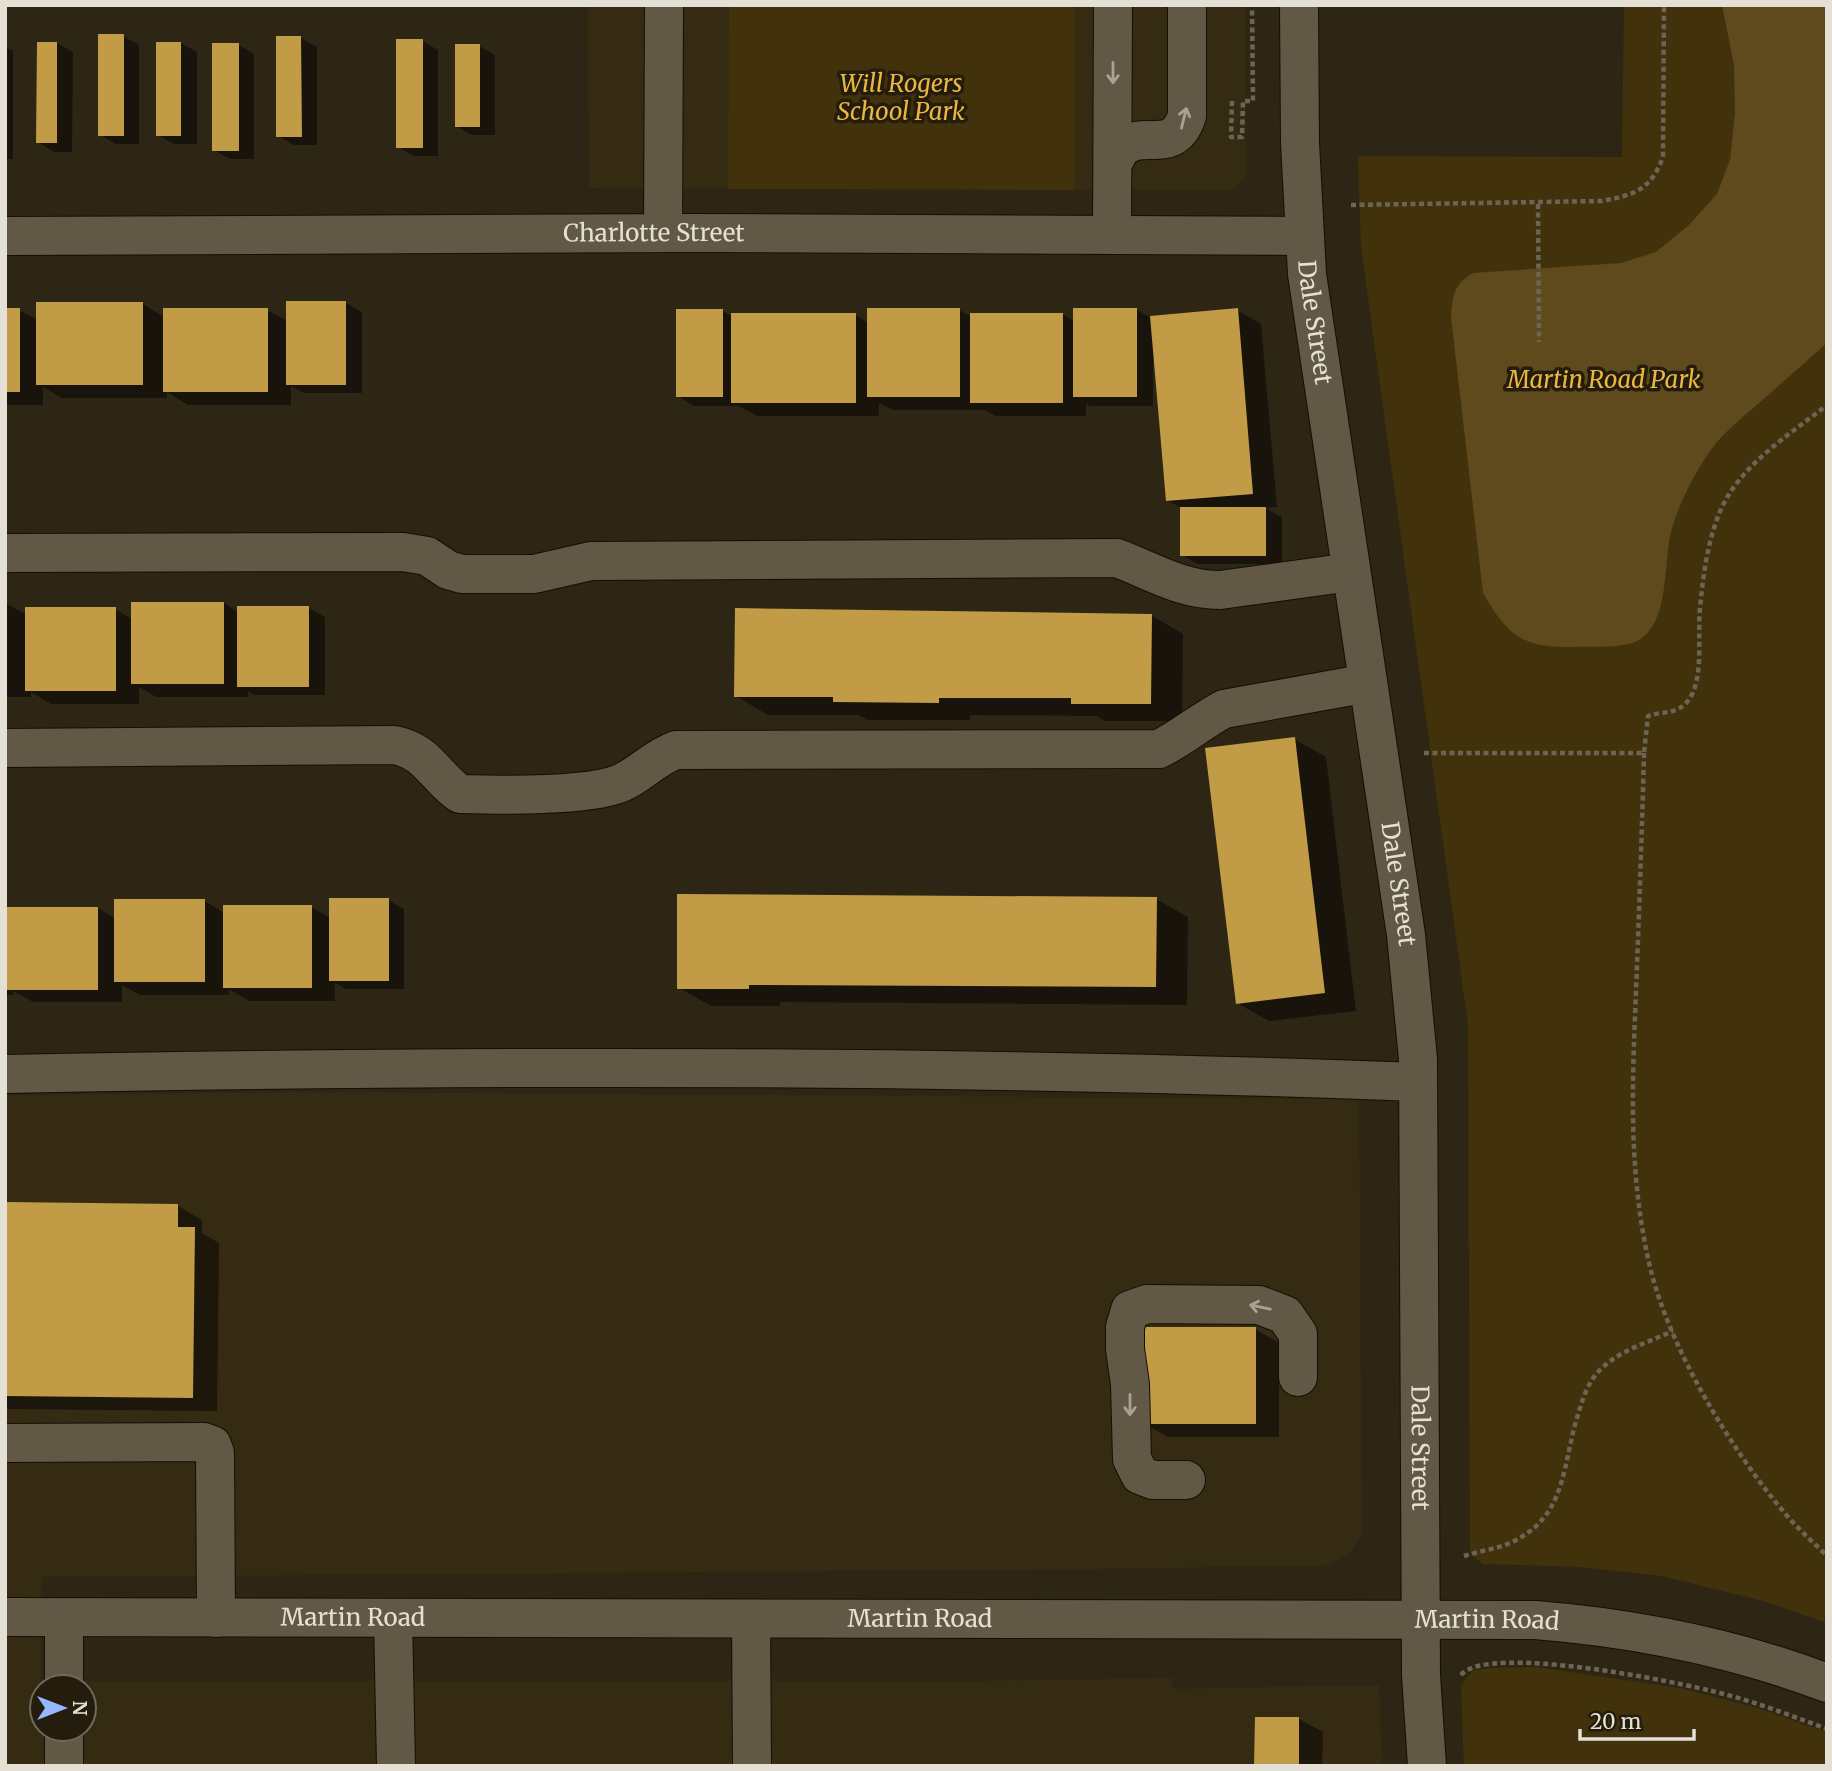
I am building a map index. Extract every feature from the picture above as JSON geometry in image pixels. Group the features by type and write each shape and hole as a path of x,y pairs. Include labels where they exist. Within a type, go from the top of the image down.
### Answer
{"street":[{"path":"663,233 664,5"},
{"path":"1112,235 1113,5"},
{"path":"1114,162 1123,147 1136,142 1164,140 1176,135 1183,127 1187,116 1186,5"},
{"name":"Dale Street","path":"1299,5 1303,236 1414,1008 1418,1082 1421,1675 1427,1766"},
{"name":"Charlotte Street","path":"5,236 663,233 1303,236"},
{"path":"5,554 403,552 427,556 448,570 462,574 548,572 591,561 1117,558 1182,586 1204,590 1351,572"},
{"path":"5,748 394,745 408,747 423,755 447,785 460,794 568,792 621,783 658,757 676,750 1159,749 1175,742 1208,717 1224,709 1368,683"},
{"path":"5,1074 348,1068 772,1067 1418,1082"},
{"path":"1186,1480 1153,1480 1140,1475 1132,1459 1130,1384 1125,1349 1125,1327 1130,1310 1147,1304 1259,1305 1285,1315 1298,1334 1298,1377"},
{"path":"5,1443 204,1442 212,1445 215,1453 216,1618"},
{"name":"Martin Road","path":"5,1617 1535,1620 1659,1634 1725,1649 1827,1683"},
{"path":"64,1618 64,1673"},
{"path":"393,1618 396,1766"},
{"path":"751,1619 752,1766"},
{"path":"64,1743 64,1766"}],"path":[{"path":"1232,101 1231,137 1242,137 1243,101 1253,101 1252,5"},
{"path":"1351,205 1602,201 1627,196 1643,188 1656,175 1663,157 1664,5"},
{"path":"1538,204 1539,342"},
{"path":"1827,405 1744,475 1720,513 1705,567 1696,682 1688,701 1678,710 1648,716 1644,753 1631,1118 1636,1192 1651,1272 1673,1331 1695,1379 1740,1455 1784,1512 1827,1556"},
{"path":"1424,753 1644,753"},
{"path":"1464,1556 1508,1544 1523,1536 1549,1514 1559,1490 1584,1396 1596,1374 1616,1356 1673,1331"},
{"path":"1463,1672 1487,1664 1526,1663 1614,1672 1722,1693 1827,1729"}],"shaded area":[{"path":"588,5 1245,5 1246,175 1232,190 589,188"},
{"path":"1722,5 1827,5 1827,343 1729,429 1704,460 1685,494 1674,522 1661,606 1649,631 1639,640 1615,646 1540,645 1517,636 1508,628 1483,593 1451,317 1454,297 1461,282 1473,273 1621,263 1656,252 1689,225 1717,194 1730,160 1735,113 1734,65"},
{"path":"309,1092 1359,1099 1362,1533 1350,1554 1327,1565 1102,1569 41,1577 41,1673 28,1673 28,1743 98,1743 98,1681 976,1681 1172,1678 1173,1689 1379,1685 1382,1766 5,1766 5,1095"}],"green space":[{"name":"Will Rogers School Park","path":"729,5 1074,5 1074,190 728,189"},
{"name":"Martin Road Park","path":"1624,5 1827,5 1827,1623 1764,1601 1662,1576 1580,1567 1483,1564 1470,1554 1468,1024 1361,247 1358,156 1622,157"},
{"path":"1536,1667 1680,1688 1757,1708 1827,1732 1827,1766 1464,1766 1461,1685 1473,1671"}],"building":[{"path":"98,34 124,34 124,136 98,136"},
{"path":"276,36 301,36 302,137 276,137"},
{"path":"396,39 423,39 423,148 396,148"},
{"path":"37,42 57,42 57,143 36,143"},
{"path":"156,42 181,42 181,136 156,136"},
{"path":"212,43 239,43 239,151 212,151"},
{"path":"455,44 480,44 480,127 455,127"},
{"path":"286,301 346,301 346,385 286,385"},
{"path":"36,302 143,302 143,385 36,385"},
{"path":"5,308 20,308 20,392 5,392"},
{"path":"163,308 268,308 268,392 163,392"},
{"path":"867,308 960,308 960,397 867,397"},
{"path":"1073,308 1137,308 1137,397 1073,397"},
{"path":"1238,308 1253,494 1166,501 1150,316"},
{"path":"676,309 723,309 723,397 676,397"},
{"path":"731,313 856,313 856,403 731,403"},
{"path":"970,313 1063,313 1063,403 970,403"},
{"path":"1180,507 1266,507 1266,556 1180,556"},
{"path":"131,602 224,602 224,684 131,684"},
{"path":"237,606 309,606 309,687 237,687"},
{"path":"25,607 116,607 116,691 25,691"},
{"path":"735,608 1152,614 1151,704 1071,704 1071,698 939,698 939,703 833,702 833,697 734,697"},
{"path":"1295,737 1325,993 1236,1004 1205,748"},
{"path":"677,894 1157,897 1156,987 749,985 749,989 677,989"},
{"path":"329,898 389,898 389,981 329,981"},
{"path":"114,899 205,899 205,982 114,982"},
{"path":"223,905 312,905 312,988 223,988"},
{"path":"7,907 98,907 98,990 7,990"},
{"path":"5,1202 178,1204 178,1227 195,1227 193,1398 5,1396"},
{"path":"1142,1327 1256,1327 1256,1424 1142,1424"},
{"path":"1255,1717 1299,1717 1299,1766 1254,1766"}]}
